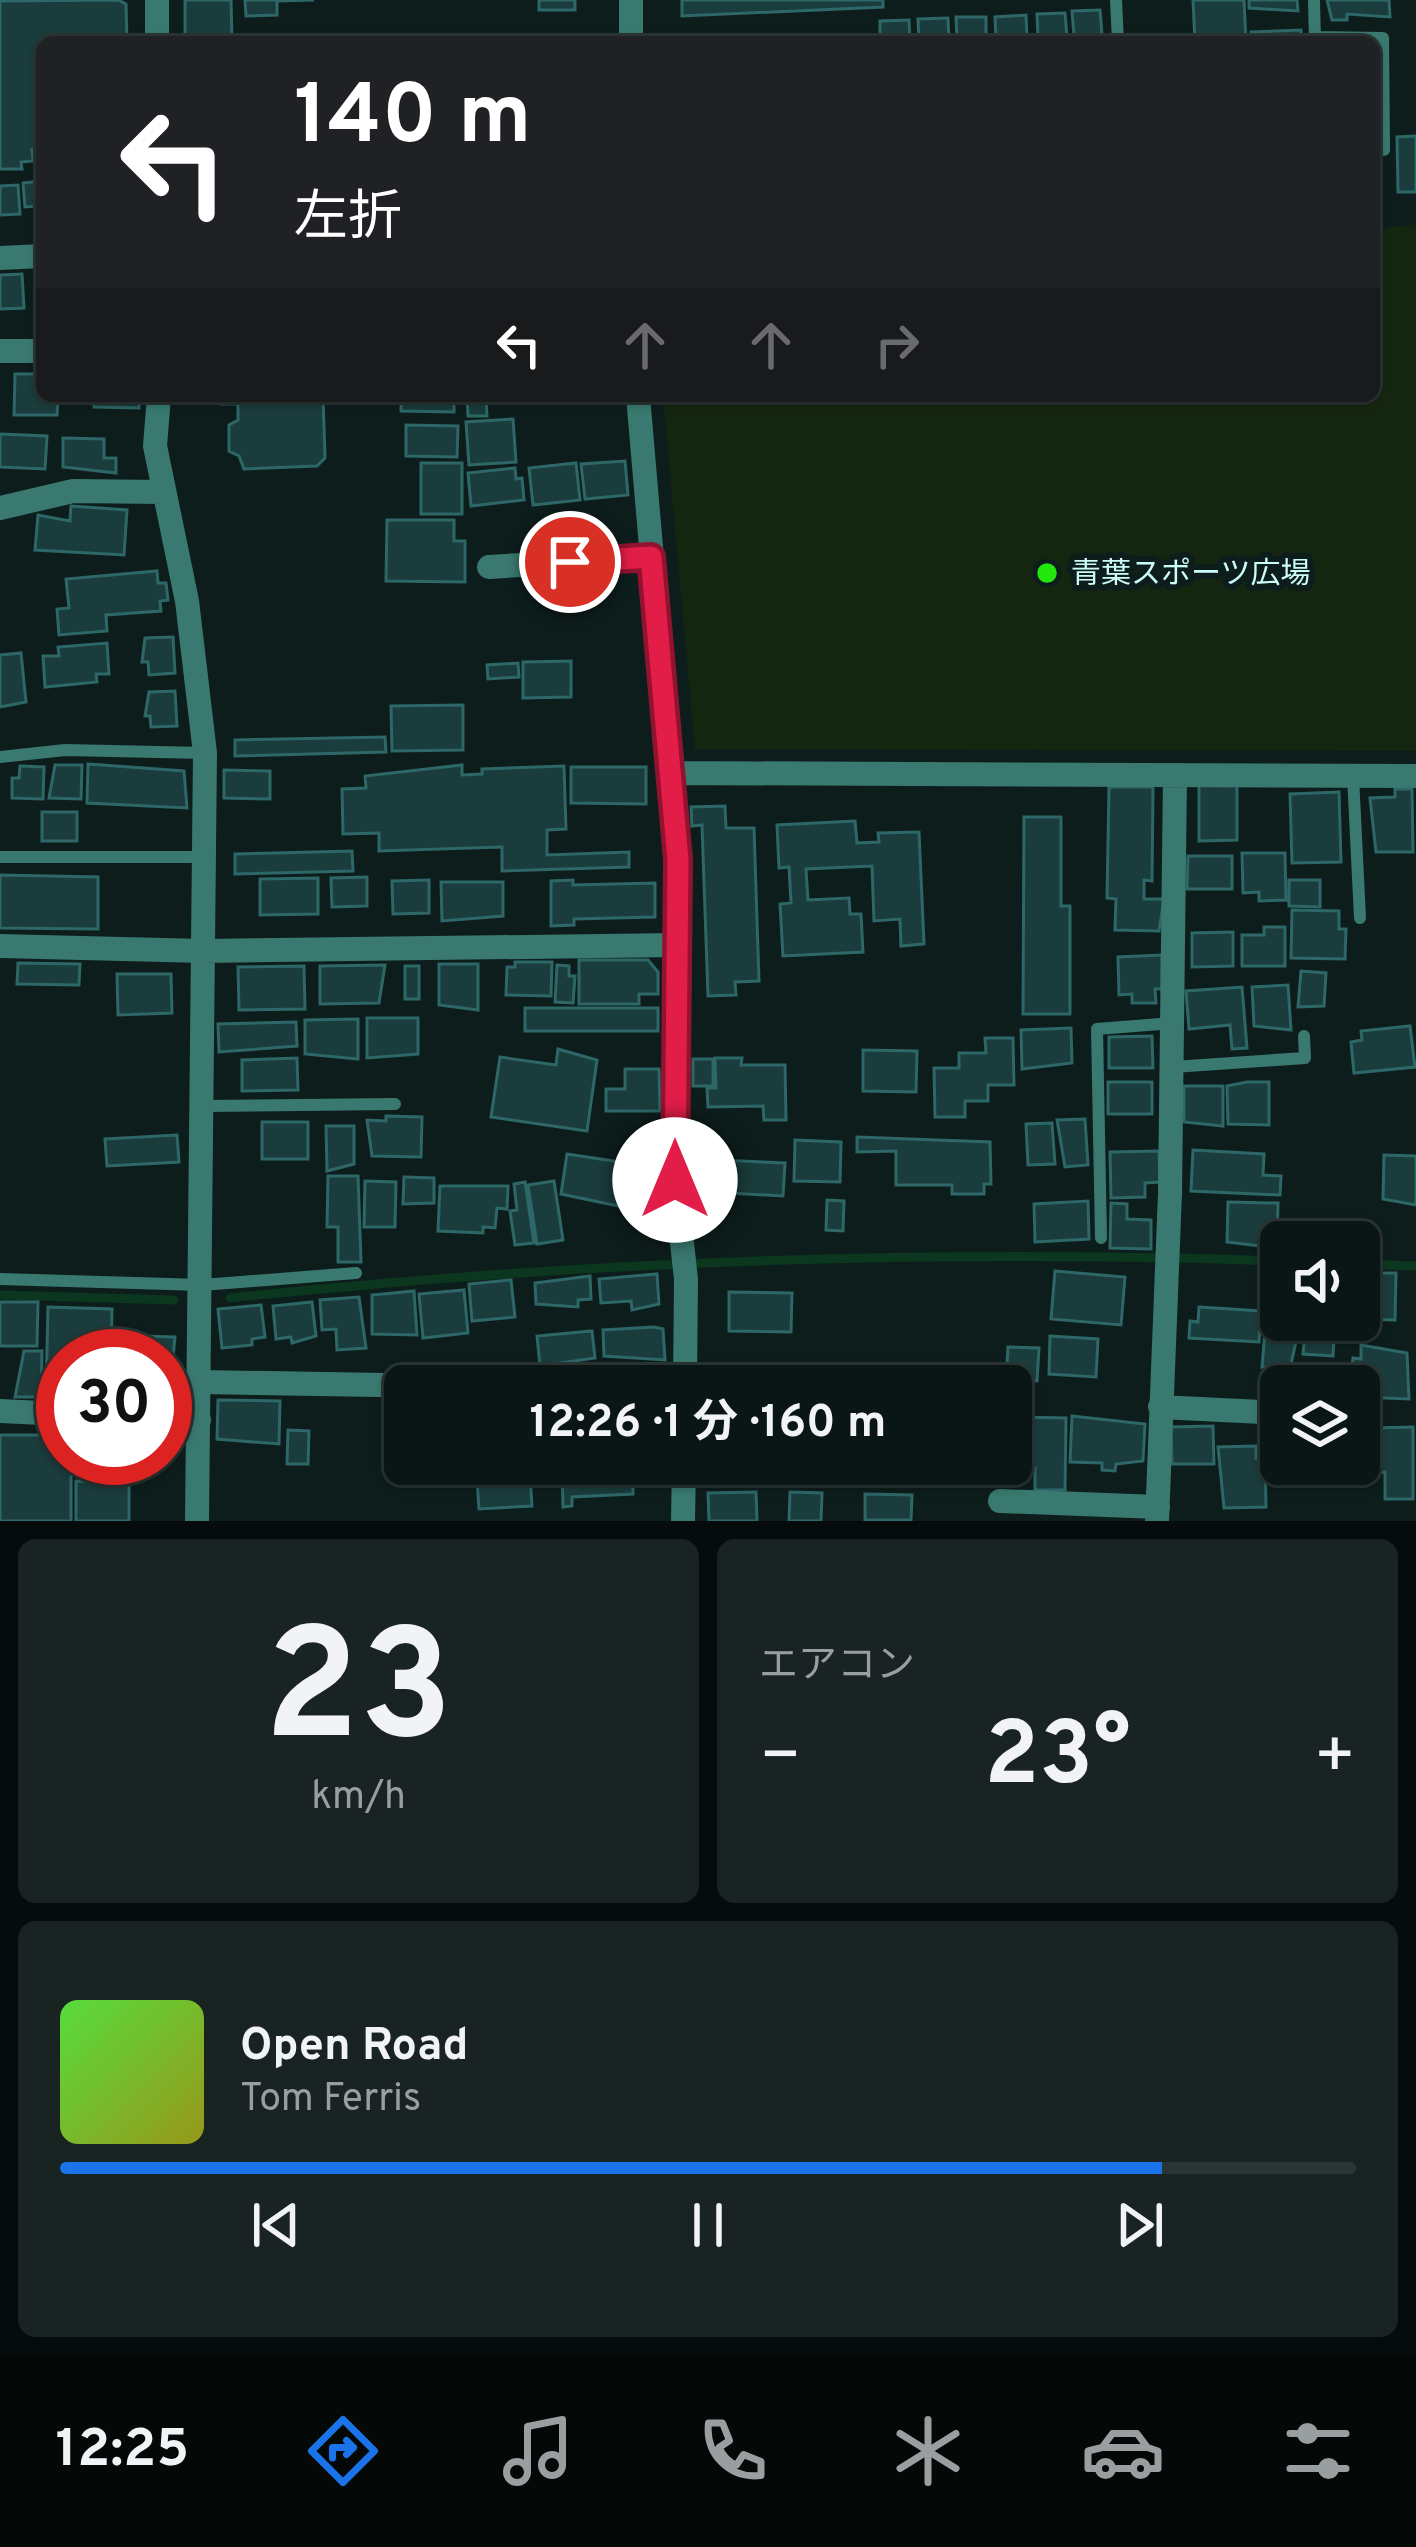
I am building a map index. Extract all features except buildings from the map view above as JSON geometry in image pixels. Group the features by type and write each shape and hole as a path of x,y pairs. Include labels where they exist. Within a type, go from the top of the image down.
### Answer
{"street":[{"path":"157,0 157,36"},
{"path":"631,0 631,36"},
{"path":"0,259 36,256"},
{"path":"0,351 36,350"},
{"path":"159,402 155,446 188,601 205,754 197,1521"},
{"path":"638,402 678,860 675,1180 685,1267 685,1365"},
{"path":"0,508 74,491 163,492"},
{"path":"488,567 651,557"},
{"path":"669,773 1416,776"},
{"path":"1000,1502 1158,1514 1174,1023 1174,775"},
{"path":"0,946 204,951 677,945"},
{"path":"201,1382 384,1385"},
{"path":"1160,1407 1260,1412"},
{"path":"0,1411 36,1413"},
{"path":"192,1420 199,1420"},
{"path":"682,1521 683,1485"}],"lane":[{"path":"1117,0 1118,36"},
{"path":"1314,0 1315,36"},
{"path":"1380,38 1384,150 1380,150"},
{"path":"0,757 65,750 205,754"},
{"path":"1353,776 1360,918"},
{"path":"0,857 205,857"},
{"path":"1100,1238 1096,1029 1174,1023"},
{"path":"1173,1067 1305,1058 1304,1036"},
{"path":"203,1106 394,1104"},
{"path":"0,1279 202,1285 356,1273"}],"green space":[{"name":"青葉スポーツ広場","path":"1416,224 1416,751 695,749 664,402 1380,402 1380,229"}],"waterway":[{"path":"230,1298 492,1275 755,1261 1018,1257 1260,1261"},
{"path":"1380,1265 1416,1266"},
{"path":"0,1295 174,1300"}],"place":[{"name":"青葉スポーツ広場","path":"1047,573"}],"route":[{"path":"570,562 651,557 678,860 675,1180"}]}
